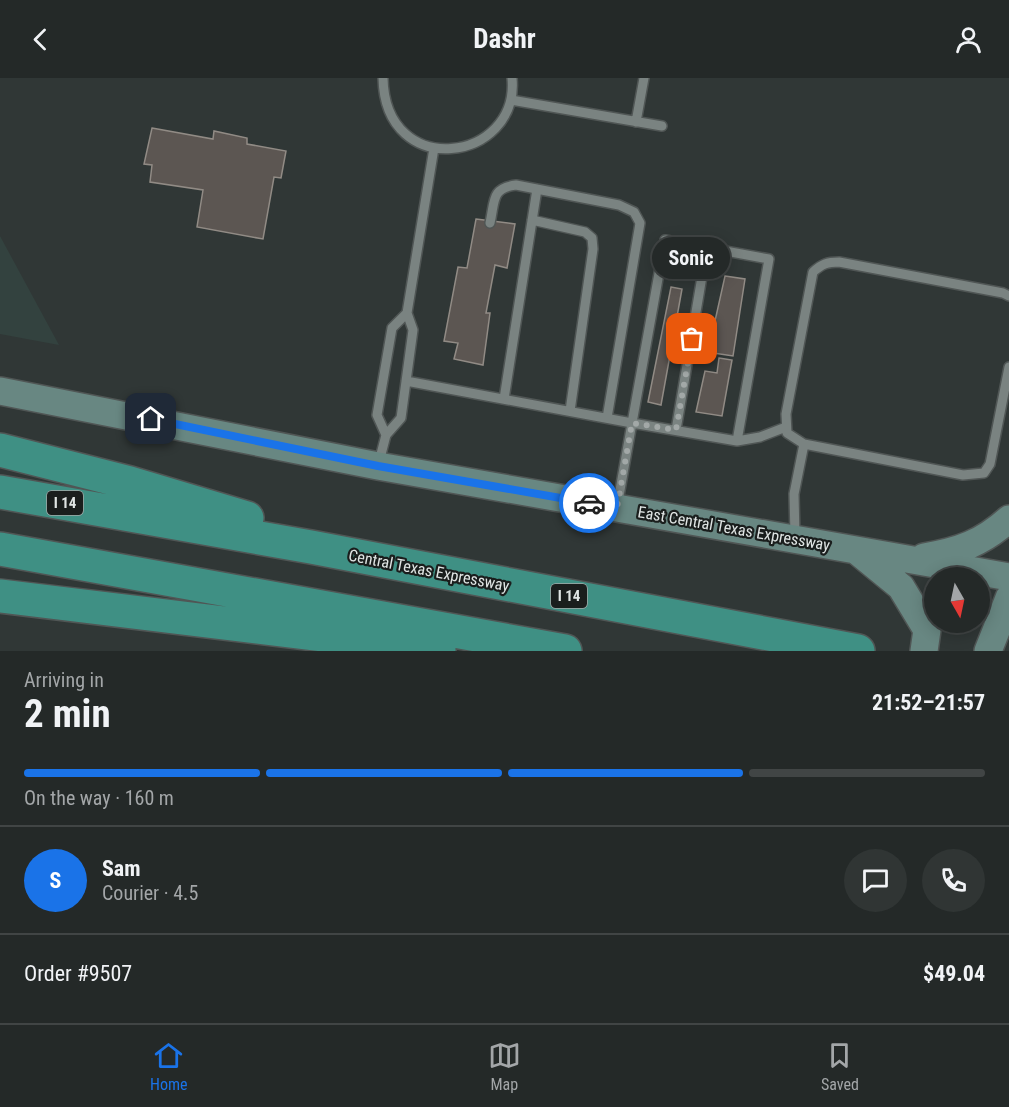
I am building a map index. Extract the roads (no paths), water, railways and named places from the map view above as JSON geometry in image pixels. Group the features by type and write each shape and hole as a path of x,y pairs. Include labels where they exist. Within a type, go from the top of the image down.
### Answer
{"highway":[{"path":"0,450 130,483 259,521 311,548"},
{"name":"Central Texas Expressway","path":"0,492 843,648"},
{"path":"0,549 565,651"},
{"path":"0,596 450,650 522,643"}],"main road":[{"name":"East Central Texas Expressway","path":"0,391 378,466 1009,577"},
{"path":"909,559 958,550 976,543 997,530 1009,519"},
{"path":"856,550 900,587 927,630 924,651"},
{"path":"988,651 1009,598"}],"lane":[{"path":"383,78 384,96 389,114 400,130 416,141 434,148 454,149 473,144 490,134 503,118 511,100 512,78"},
{"path":"636,122 644,78"},
{"path":"511,100 662,126"},
{"path":"378,466 386,435 401,418 413,330 406,313 434,148"},
{"path":"490,223 498,191 503,187 516,185 619,205 634,212 640,223 607,418"},
{"path":"504,399 537,189"},
{"path":"532,220 585,232 592,238 593,249 570,411"},
{"path":"617,508 665,240 769,259 737,441"},
{"path":"676,430 707,247"},
{"path":"1009,296 1004,293 839,262 828,262 820,266 813,272 786,414 787,433 804,444 963,475 984,473 990,464 1009,367"},
{"path":"386,435 377,415 392,328 406,313"},
{"path":"406,381 737,441 760,437 786,427"},
{"path":"795,539 794,494 804,444"}],"place":[{"name":"Sonic","path":"692,339"}]}
